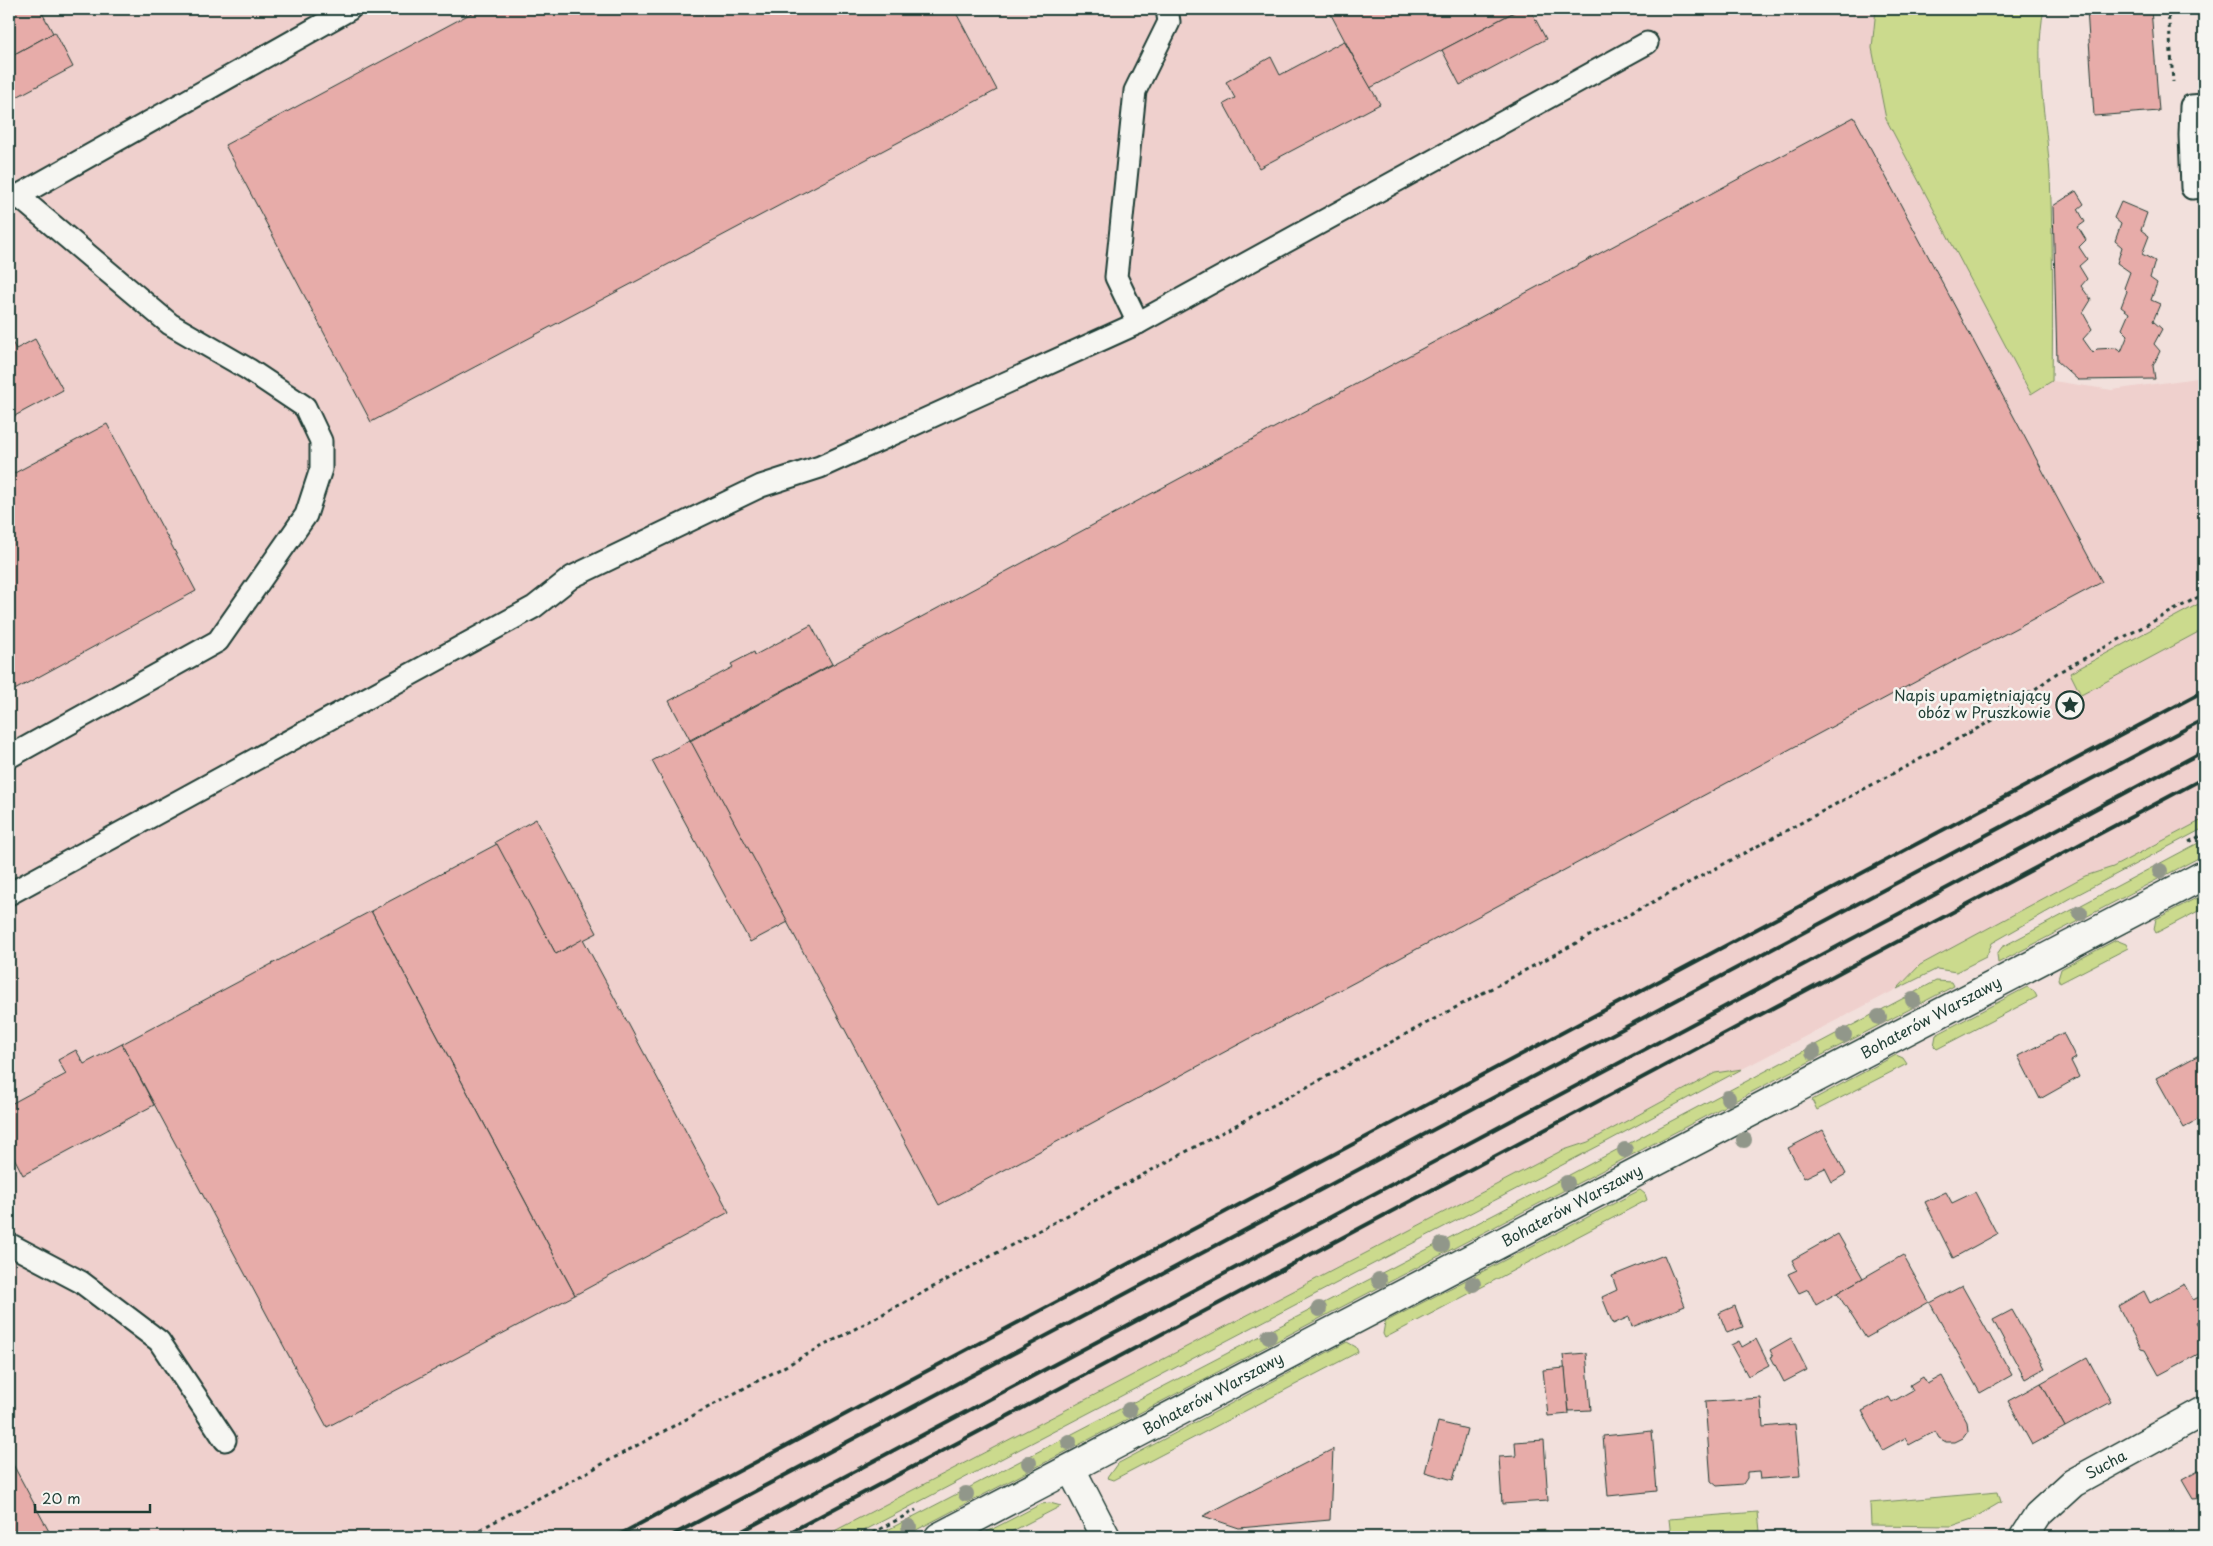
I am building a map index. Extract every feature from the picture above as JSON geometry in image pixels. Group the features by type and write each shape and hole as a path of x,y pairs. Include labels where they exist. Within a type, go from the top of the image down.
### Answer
{"street":[{"name":"Bohaterów Warszawy","path":"939,1537 2204,874"},
{"name":"Sucha","path":"2024,1537 2038,1515 2073,1483 2204,1412"},
{"path":"1071,1468 1106,1537"}],"lane":[{"path":"9,758 218,641 306,516 320,469 320,441 305,407 248,369 170,324 13,198 350,9"},
{"path":"1138,323 1116,277 1134,91 1169,22 1167,9"},
{"path":"9,894 534,607 572,577 761,486 820,467 1138,323 1647,43"},
{"path":"2204,105 2191,106 2190,130 2192,188 2204,187"},
{"path":"9,1244 82,1282 159,1342 226,1440"}],"path":[{"path":"2168,9 2175,114 2190,130"},
{"path":"466,1537 1994,720 2057,673 2204,594"}],"shaded area":[{"path":"9,9 1935,9 1927,125 2053,381 2112,390 2204,377 2204,819 2113,867 2085,876 1920,965 1897,989 1742,1069 1714,1073 1588,1142 1561,1151 823,1537 9,1537"}],"green space":[{"path":"1876,9 2044,9 2041,30 2040,71 2050,175 2053,278 2052,381 2031,394 1886,119 1872,48"},
{"path":"2204,601 2204,629 2081,695 2070,673"},
{"path":"2204,819 2204,828 2073,897 1992,943 1986,957 1956,972 1937,969 1897,989 1920,965 2085,876 2113,867"},
{"path":"2204,840 2204,855 1998,963 1997,954 2002,947"},
{"path":"2204,894 2204,908 2156,933 2154,929 2156,919"},
{"path":"2116,940 2126,944 2128,948 2060,983 2058,979 2061,969"},
{"path":"1936,981 1952,982 1954,986 903,1537 874,1537 1522,1200"},
{"path":"2027,987 2034,991 2037,997 1937,1049 1934,1046 1936,1035"},
{"path":"1896,1055 1903,1058 1907,1064 1817,1110 1812,1100"},
{"path":"1742,1069 852,1537 823,1537 1561,1151 1588,1142 1715,1073"},
{"path":"1640,1190 1645,1194 1647,1200 1385,1338 1383,1334 1385,1322"},
{"path":"1347,1342 1356,1347 1358,1352 1113,1480 1107,1478 1117,1464"},
{"path":"1998,1492 2001,1502 1972,1519 1952,1526 1871,1525 1870,1503"},
{"path":"1050,1503 1061,1506 1001,1537 977,1537 1041,1504"},
{"path":"1758,1512 1760,1531 1697,1537 1671,1537 1669,1519"},
{"path":"1546,1530 1547,1537 1465,1537"}],"building":[{"path":"9,9 40,9 53,33 9,57"},
{"path":"479,9 954,9 997,90 371,422 225,145"},
{"path":"1328,9 1520,9 1370,88"},
{"path":"1520,9 1530,9 1546,39 1460,85 1442,50"},
{"path":"2087,9 2151,9 2159,111 2094,116"},
{"path":"55,32 73,67 9,101 9,57"},
{"path":"1344,41 1380,104 1259,168 1224,104 1235,98 1226,82 1271,57 1280,75"},
{"path":"1854,117 2102,582 939,1205 690,741"},
{"path":"2076,191 2084,204 2078,209 2085,222 2078,227 2086,240 2079,247 2087,259 2079,266 2087,279 2081,286 2091,300 2083,313 2092,329 2083,339 2093,353 2097,349 2115,348 2121,352 2128,335 2122,329 2129,313 2121,307 2127,291 2124,288 2130,272 2117,263 2122,247 2115,241 2121,224 2114,218 2121,202 2147,213 2141,230 2149,236 2142,254 2155,261 2150,278 2157,283 2151,300 2160,304 2153,321 2162,329 2154,344 2160,351 2153,366 2155,379 2078,380 2057,361 2053,206"},
{"path":"9,337 16,349 35,339 63,390 9,419"},
{"path":"107,424 196,591 9,693 9,476"},
{"path":"811,625 832,664 690,740 669,701 733,667 731,664 754,652 755,655"},
{"path":"690,740 788,922 750,942 652,761"},
{"path":"536,819 597,933 556,954 495,842"},
{"path":"497,844 556,954 583,939 729,1212 575,1295 371,911"},
{"path":"371,911 575,1295 327,1427 122,1044"},
{"path":"2063,1033 2076,1058 2071,1061 2079,1077 2040,1099 2018,1056"},
{"path":"122,1044 154,1105 23,1175 9,1148 9,1105 66,1074 58,1060 76,1050 84,1064"},
{"path":"2199,1055 2204,1065 2204,1116 2184,1128 2156,1078"},
{"path":"1823,1130 1846,1174 1832,1182 1825,1168 1804,1178 1788,1148"},
{"path":"1946,1192 1952,1203 1975,1192 1997,1234 1953,1258 1925,1202"},
{"path":"1838,1234 1863,1278 1816,1305 1808,1289 1799,1293 1788,1274 1797,1270 1792,1260"},
{"path":"1664,1255 1685,1306 1632,1327 1629,1317 1613,1324 1602,1297 1617,1290 1612,1276"},
{"path":"1903,1255 1929,1302 1866,1338 1837,1293"},
{"path":"2184,1284 2193,1300 2199,1297 2204,1306 2204,1317 2196,1322 2204,1336 2204,1351 2159,1375 2145,1350 2141,1349 2118,1306 2144,1291 2150,1303"},
{"path":"1962,1286 2012,1375 1980,1393 1930,1303"},
{"path":"1735,1306 1743,1327 1727,1333 1719,1313"},
{"path":"2012,1310 2045,1368 2025,1379 1993,1320"},
{"path":"1791,1338 1807,1370 1784,1382 1771,1357 1773,1356 1770,1350"},
{"path":"1756,1339 1769,1365 1748,1376 1731,1345 1739,1341 1742,1347"},
{"path":"1586,1353 1591,1410 1569,1411 1563,1355"},
{"path":"2087,1357 2111,1402 2065,1427 2041,1383"},
{"path":"1565,1368 1569,1414 1548,1416 1543,1370"},
{"path":"1942,1376 1967,1422 1968,1431 1963,1438 1955,1442 1946,1442 1939,1438 1935,1431 1909,1445 1905,1438 1883,1450 1862,1411 1889,1397 1892,1402 1913,1390 1910,1385 1923,1377 1927,1384"},
{"path":"2041,1383 2065,1427 2032,1445 2008,1401"},
{"path":"1761,1398 1763,1427 1795,1424 1800,1476 1761,1479 1760,1471 1747,1472 1747,1478 1743,1484 1717,1486 1711,1481 1705,1402"},
{"path":"1438,1422 1467,1429 1453,1480 1425,1472"},
{"path":"1652,1431 1657,1491 1608,1496 1603,1436"},
{"path":"1544,1440 1548,1501 1502,1504 1499,1457 1516,1456 1515,1442"},
{"path":"1333,1449 1330,1520 1239,1528 1203,1516"},
{"path":"9,1457 52,1537 9,1537"},
{"path":"2204,1468 2204,1498 2193,1499 2182,1480"}],"railway":[{"path":"615,1537 2204,691"},
{"path":"669,1537 2204,719"},
{"path":"731,1537 2204,751"},
{"path":"781,1537 2204,778"}],"place":[{"name":"Napis upamiętniający obóz w Pruszkowie","path":"2070,705"}]}
